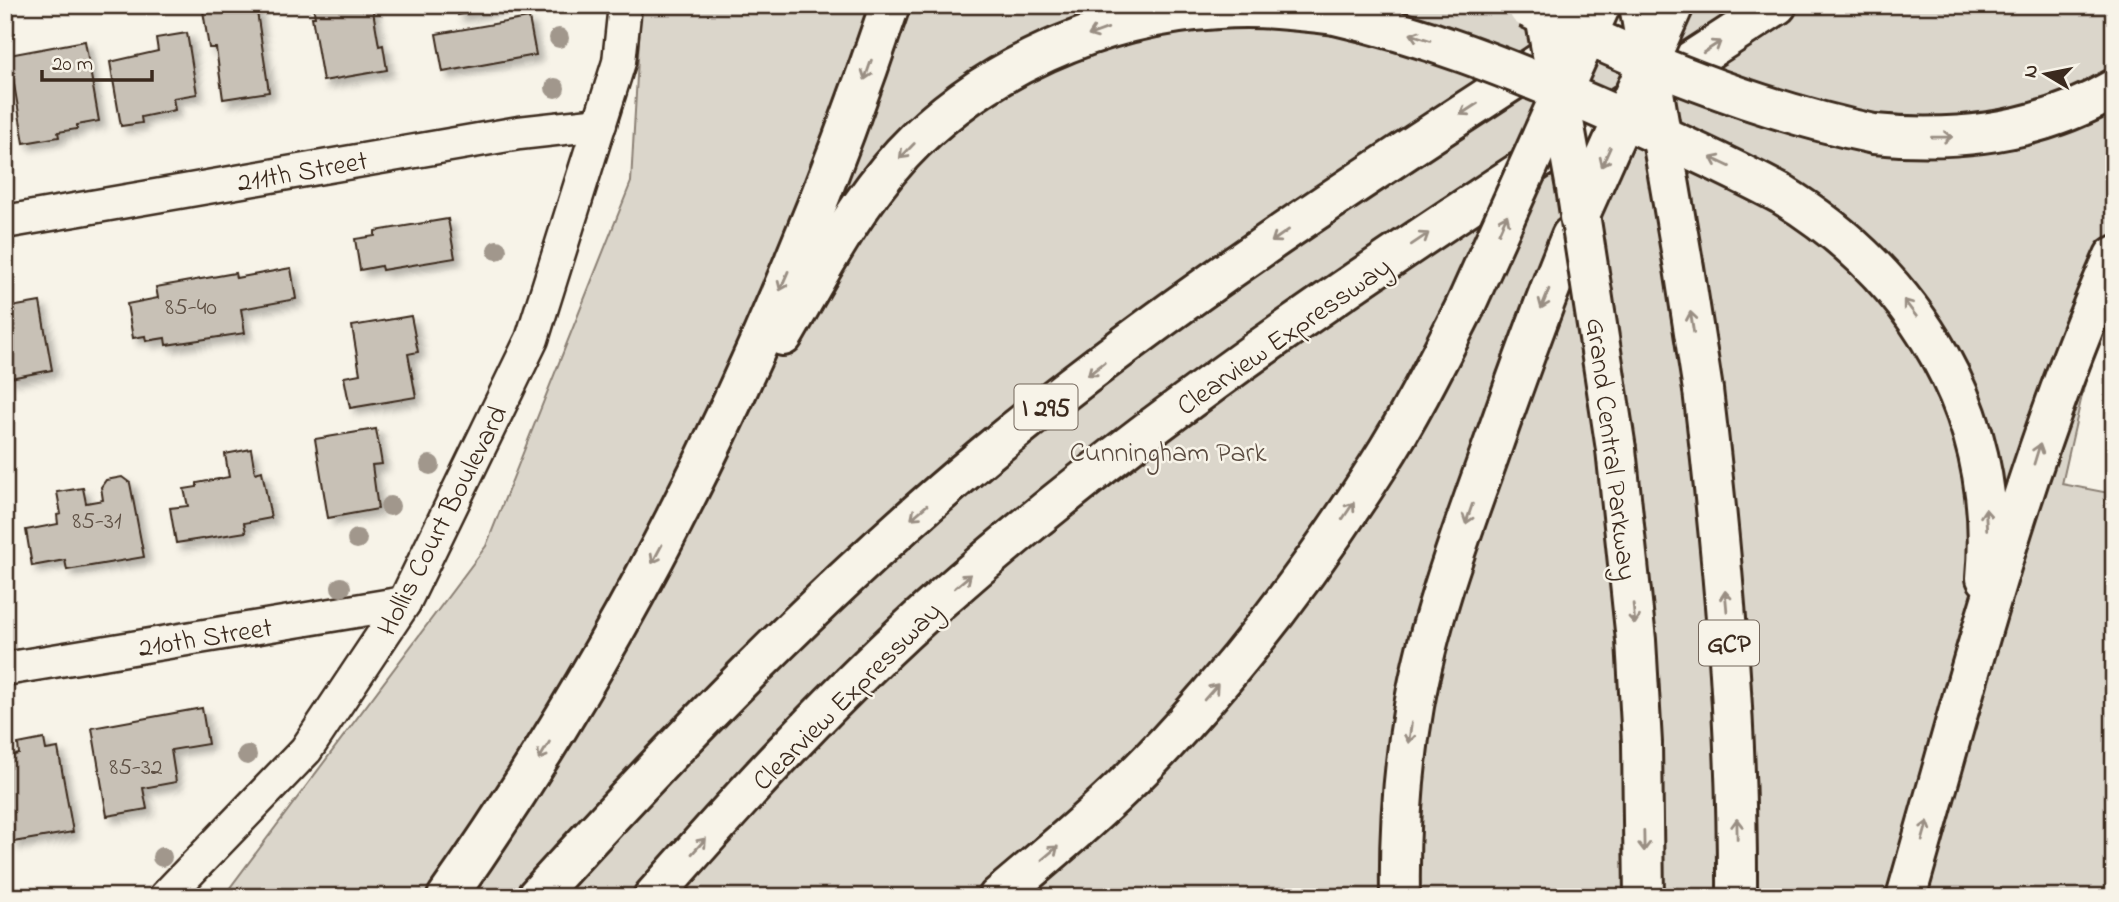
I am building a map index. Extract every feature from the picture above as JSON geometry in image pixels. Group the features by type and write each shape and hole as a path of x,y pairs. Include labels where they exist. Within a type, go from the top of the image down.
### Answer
{"highway":[{"path":"686,501 738,390 825,186 890,5"},
{"path":"1523,5 1656,65 1755,103 1874,134 1909,138 1988,134 2074,108 2114,89"},
{"name":"Grand Central Parkway","path":"1543,5 1576,188 1616,449 1636,640 1642,743 1644,897"},
{"path":"998,897 1124,786 1179,730 1270,620 1326,543 1378,465 1464,309 1601,5"},
{"name":"I 295","path":"536,897 627,797 788,633 885,541 989,452 1104,363 1236,267 1422,139 1629,5"},
{"name":"GCP","path":"1639,5 1703,390 1729,634 1737,897"},
{"path":"1400,897 1402,814 1407,759 1426,653 1442,597 1536,321 1570,236 1674,5"},
{"name":"Clearview Expressway","path":"653,897 845,691 938,602 1041,515 1206,388 1359,280 1777,5"},
{"path":"447,897 553,737 638,591 686,501 848,225 872,190 902,154 933,124 1006,73 1110,27 1147,18 1220,8 1293,9 1384,26 1488,61 1679,143 1781,194 1842,236 1893,286 1917,317 1953,382 1966,416 1984,493 1987,534 1986,573 1974,660"},
{"path":"1906,897 1974,660 2046,427 2066,369 2114,256"}],"street":[{"name":"Hollis Court Boulevard","path":"165,897 306,750 404,603 532,339 620,62 625,5"},
{"name":"211th Street","path":"5,222 519,133 600,124"},
{"name":"210th Street","path":"5,669 404,603"}],"green space":[{"name":"Cunningham Park","path":"641,5 2114,5 2114,254 2062,484 2114,494 2114,897 223,897 486,546 631,182"}],"building":[{"path":"256,5 269,92 223,99 216,48 209,48 203,11"},
{"path":"313,5 372,5 379,46 383,45 387,70 323,81 312,17 315,17"},
{"path":"457,5 512,5 458,15"},
{"path":"529,18 536,55 443,72 436,34"},
{"path":"187,33 197,94 173,98 175,110 141,117 142,123 121,126 110,62 158,51 156,38"},
{"path":"85,41 99,121 58,132 59,137 24,143 9,55"},
{"path":"448,219 455,258 382,270 381,266 360,270 355,239 375,236 375,231"},
{"path":"291,268 296,299 241,309 245,333 166,345 165,338 146,341 145,336 133,338 127,304 158,298 156,287 235,273 236,278"},
{"path":"40,302 52,370 10,378 9,371 5,372 5,308"},
{"path":"411,316 418,352 408,354 416,397 350,408 344,377 360,374 352,326"},
{"path":"376,429 382,464 372,465 378,509 328,518 315,439"},
{"path":"251,449 255,473 262,471 271,518 244,523 246,532 176,543 170,508 188,506 184,489 197,487 197,483 229,477 225,454"},
{"path":"122,477 130,483 144,557 67,570 65,560 32,566 26,530 58,524 57,515 61,514 57,492 83,488 86,503 103,500 101,487 106,480"},
{"path":"202,708 208,744 171,750 176,782 143,788 147,809 107,816 92,728"},
{"path":"44,739 46,750 58,748 73,832 13,842 5,797 5,757 19,754 18,744"}]}
